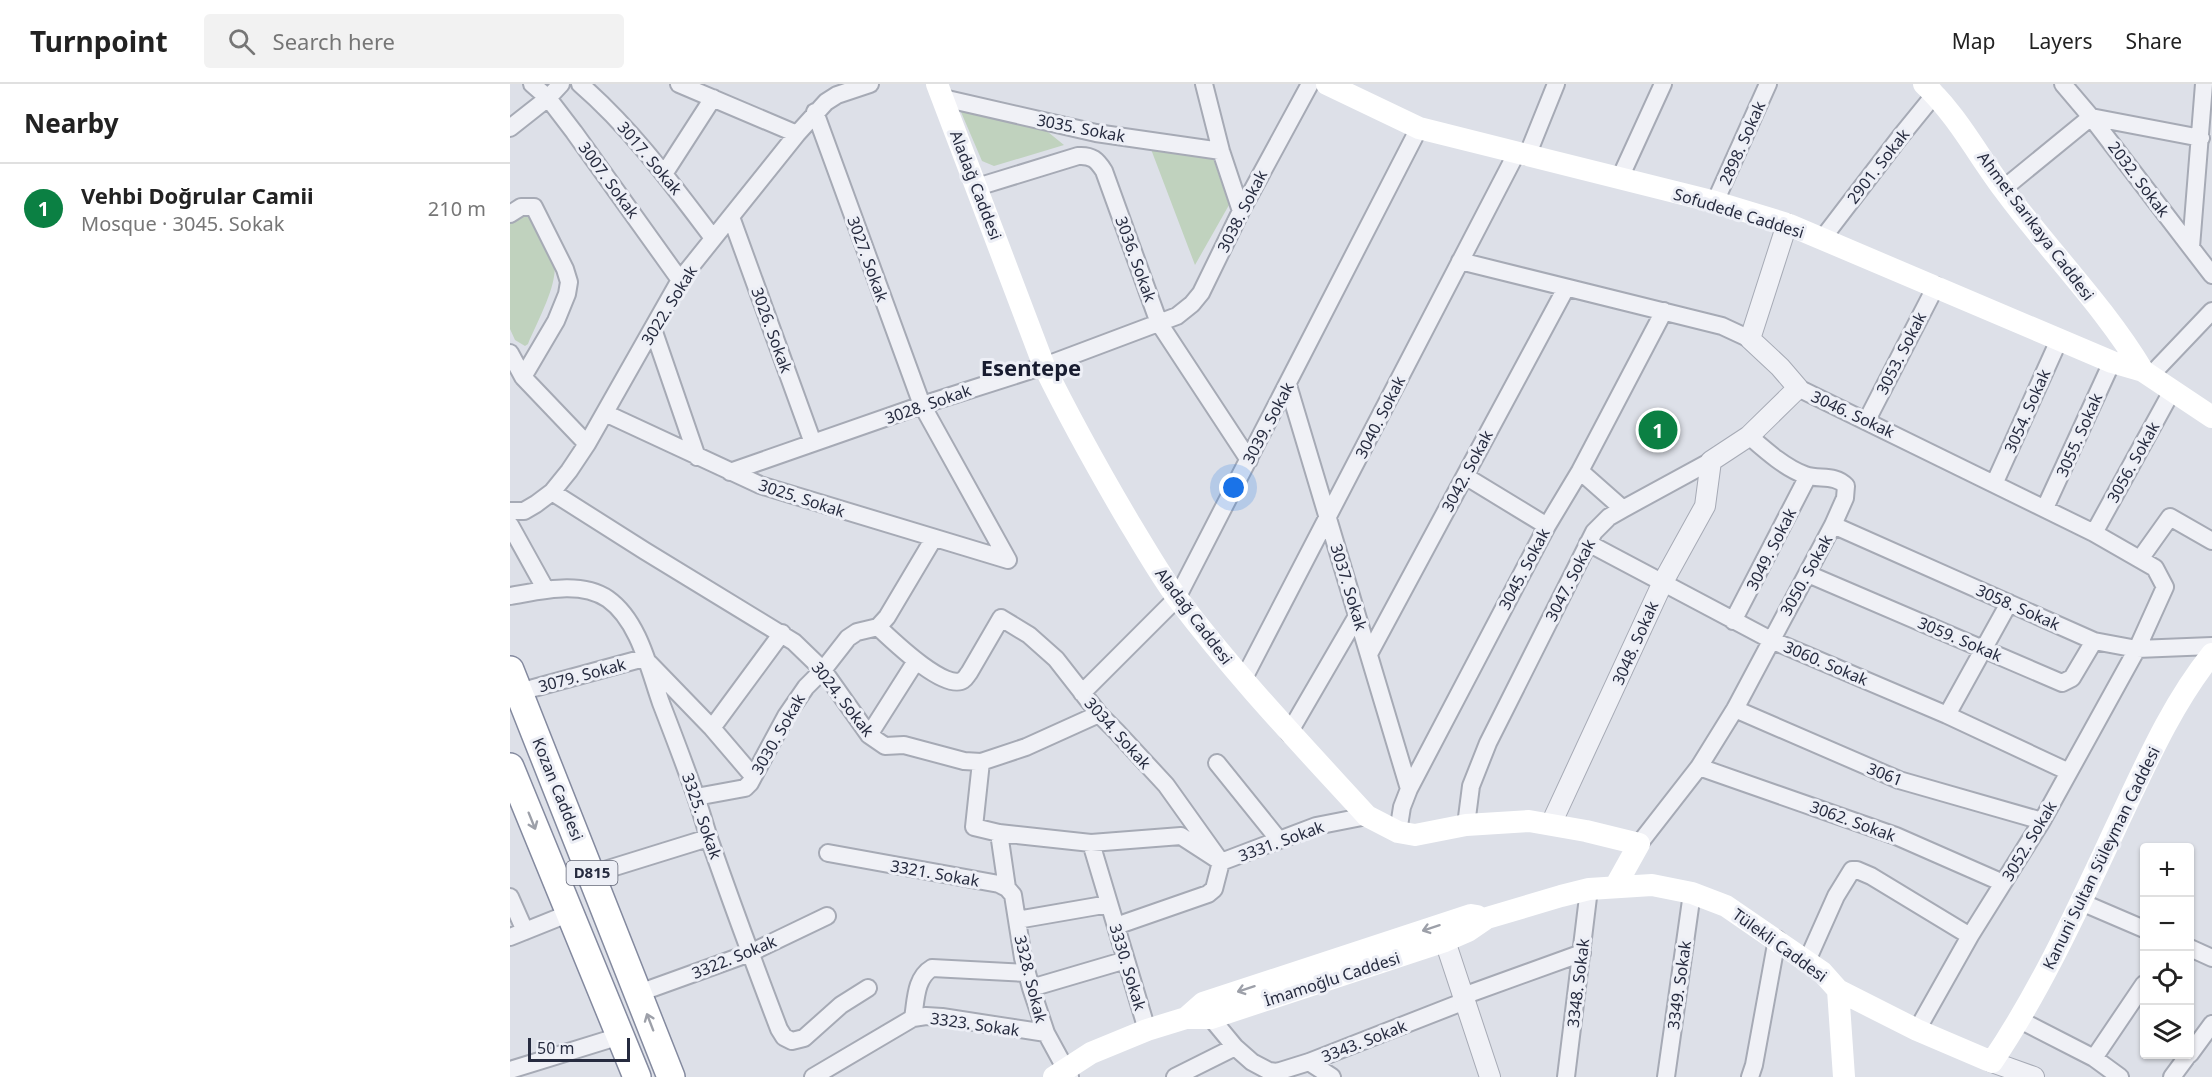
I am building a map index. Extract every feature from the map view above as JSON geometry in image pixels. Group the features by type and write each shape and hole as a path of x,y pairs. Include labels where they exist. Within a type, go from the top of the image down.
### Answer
{"highway":[{"name":"Kozan Caddesi","path":"514,681 671,1077"},
{"name":"D815","path":"510,767 637,1077"}],"main road":[{"name":"Sofudede Caddesi","path":"1337,86 1419,128 1715,202 1787,224 2059,340 2146,374"},
{"name":"Ahmet Sarıkaya Caddesi","path":"1930,89 1959,123 2003,189 2110,323 2146,374"},
{"name":"Aladağ Caddesi","path":"940,91 1044,366 1117,501 1177,598 1289,733 1367,816 1398,832 1415,835 1466,825 1529,821 1639,844"},
{"path":"2146,374 2212,417"},
{"name":"Kanuni Sultan Süleyman Caddesi","path":"1992,1062 2020,1020 2081,902 2177,704 2212,654"},
{"path":"1615,887 1639,844"},
{"name":"Tülekli Caddesi","path":"1615,887 1652,885 1692,892 1726,906 1822,972 1838,990 1917,1030 1992,1062"},
{"name":"İmamoğlu Caddesi","path":"1063,1074 1111,1044 1147,1029 1186,1018 1211,1018 1445,941 1468,931 1487,918 1589,889 1615,887"},
{"path":"1186,1018 1203,1003 1471,915 1487,918"},
{"path":"1838,990 1844,1077"}],"street":[{"name":"3007. Sokak","path":"532,84 548,98 680,280"},
{"path":"510,128 548,98 561,84"},
{"name":"3017. Sokak","path":"580,84 618,120 664,174 713,238"},
{"path":"679,84 797,134"},
{"name":"3022. Sokak","path":"510,512 524,511 552,492 605,413 680,280 815,112 837,95 870,84"},
{"path":"1204,84 1221,150 1241,211"},
{"name":"3038. Sokak","path":"1159,323 1177,316 1201,293 1241,211 1310,84"},
{"name":"3040. Sokak","path":"1243,680 1460,261 1522,155 1556,84"},
{"path":"1620,178 1663,84"},
{"name":"2898. Sokak","path":"1715,202 1768,84"},
{"name":"2032. Sokak","path":"2063,84 2212,275"},
{"path":"2191,247 2204,84"},
{"name":"2901. Sokak","path":"1822,239 1900,136 1930,89"},
{"name":"3035. Sokak","path":"940,91 1096,134 1221,150"},
{"path":"664,174 713,98"},
{"name":"3027. Sokak","path":"815,112 922,405 1008,560"},
{"path":"2003,189 2091,117 2201,138"},
{"name":"3039. Sokak","path":"1082,693 1177,598 1419,128"},
{"name":"3036. Sokak","path":"977,188 1078,156 1088,155 1097,161 1104,171 1159,323 1249,460"},
{"path":"510,214 521,207 534,207 565,268 569,282 567,294 556,321 523,377"},
{"name":"3026. Sokak","path":"731,217 813,443"},
{"path":"1750,339 1787,224"},
{"name":"3046. Sokak","path":"1460,261 1722,326 1750,339 1780,367 1798,388 1995,482 2140,559 2155,568 2165,587 2137,649"},
{"name":"3053. Sokak","path":"1867,420 1936,286"},
{"name":"3042. Sokak","path":"1369,654 1566,288"},
{"name":"3045. Sokak","path":"1398,832 1402,807 1409,789 1547,526 1580,471 1664,311"},
{"path":"2146,374 2212,311"},
{"name":"3028. Sokak","path":"730,472 922,405 1044,366 1159,323"},
{"path":"653,329 698,457"},
{"name":"3054. Sokak","path":"1995,482 2059,340"},
{"path":"510,353 523,377 586,444"},
{"name":"3055. Sokak","path":"2045,508 2112,362"},
{"name":"3037. Sokak","path":"1288,385 1409,789"},
{"name":"3047. Sokak","path":"1466,825 1472,786 1488,743 1588,543 1603,523 1623,508 1711,461 1749,436 1798,388"},
{"name":"3056. Sokak","path":"2094,533 2172,391"},
{"name":"3025. Sokak","path":"605,413 730,472 785,494 1008,560"},
{"name":"3050. Sokak","path":"1639,844 1699,766 1735,709 1808,574 1845,498 1846,486 1838,480 1809,476 1793,469 1749,436"},
{"name":"3048. Sokak","path":"1551,824 1663,582 1705,506 1711,461"},
{"path":"1580,471 1623,508"},
{"path":"1465,476 1547,526"},
{"name":"3049. Sokak","path":"1733,621 1809,476"},
{"name":"3024. Sokak","path":"552,492 794,642 823,670 869,735 885,746 904,745 964,761 981,762 1026,747 1099,714"},
{"path":"2140,559 2170,517 2212,541"},
{"path":"510,525 546,590"},
{"name":"3058. Sokak","path":"1833,525 2094,641 2137,649 2212,646"},
{"path":"869,735 916,661 878,627 894,609 934,538"},
{"name":"3060. Sokak","path":"1588,543 1771,640 1947,715 2069,772"},
{"name":"3059. Sokak","path":"1808,574 2062,683 2072,678 2094,641"},
{"name":"3325. Sokak","path":"510,596 576,588 593,591 608,599 629,623 696,797 708,838 750,953 784,1037 792,1041 804,1038 842,1005 868,988"},
{"path":"1947,715 2009,603"},
{"path":"1289,733 1357,616"},
{"name":"3034. Sokak","path":"916,661 957,682 963,680 1001,618 1029,635 1056,659 1099,714 1166,785 1221,862"},
{"name":"3030. Sokak","path":"696,797 745,788 796,700 806,687 823,670 848,638 856,632 878,627"},
{"path":"712,728 782,633"},
{"name":"3052. Sokak","path":"1917,1030 1971,936 2042,821 2137,649"},
{"path":"644,658 712,728 753,776"},
{"name":"3079. Sokak","path":"514,681 644,658"},
{"name":"3061","path":"1735,709 1899,780 2042,821"},
{"path":"981,762 974,827 999,833 1091,843 1181,836 1221,862"},
{"path":"1217,763 1279,840"},
{"name":"3062. Sokak","path":"1699,766 1896,836 2003,883"},
{"name":"3331. Sokak","path":"1116,926 1208,894 1214,889 1221,862 1237,858 1316,826 1367,816"},
{"path":"999,833 1007,888 1013,895 1017,920 1109,904"},
{"path":"592,874 708,838"},
{"name":"3330. Sokak","path":"1091,843 1147,1029"},
{"name":"3321. Sokak","path":"828,853 999,884 1007,888"},
{"path":"1807,961 1836,896 1852,870 1871,876 1971,936"},
{"name":"3348. Sokak","path":"1566,1077 1589,889"},
{"name":"3349. Sokak","path":"1666,1077 1692,892"},
{"path":"510,897 518,934 570,913"},
{"path":"2081,902 2140,927"},
{"name":"3322. Sokak","path":"639,993 750,953 826,916"},
{"name":"3328. Sokak","path":"1017,920 1028,980 1063,1074"},
{"path":"1750,1077 1777,939"},
{"path":"1445,941 1490,1077"},
{"path":"2194,949 2211,954"},
{"name":"3343. Sokak","path":"1211,1018 1235,1047 1252,1062 1269,1071 1278,1072 1309,1062 1464,998 1582,953"},
{"path":"913,1018 920,981 925,972 932,968 1028,980 1126,960"},
{"path":"2094,1058 2140,991"},
{"name":"3323. Sokak","path":"813,1077 913,1018 942,1017 1046,1033"},
{"path":"2020,1020 2094,1058 2120,1077"},
{"path":"2194,1047 2212,1024"},
{"path":"510,1070 620,1036"},
{"path":"1177,1077 1235,1047"},
{"path":"2172,1077 2185,1059"},
{"path":"1309,1062 1332,1077"},
{"name":"Tülekli Caddesi","path":"1992,1062 2034,1077"}],"green space":[{"path":"986,111 1043,128 1064,145 994,166 982,161 961,112"},
{"path":"1149,144 1211,151 1229,205 1195,265"},
{"path":"527,213 554,263 555,271 546,304 525,346 515,340 510,329 510,223"}],"place":[{"name":"Vehbi Doğrular Camii","path":"1658,430"}],"district":[{"name":"Esentepe","path":"1031,368"}]}
